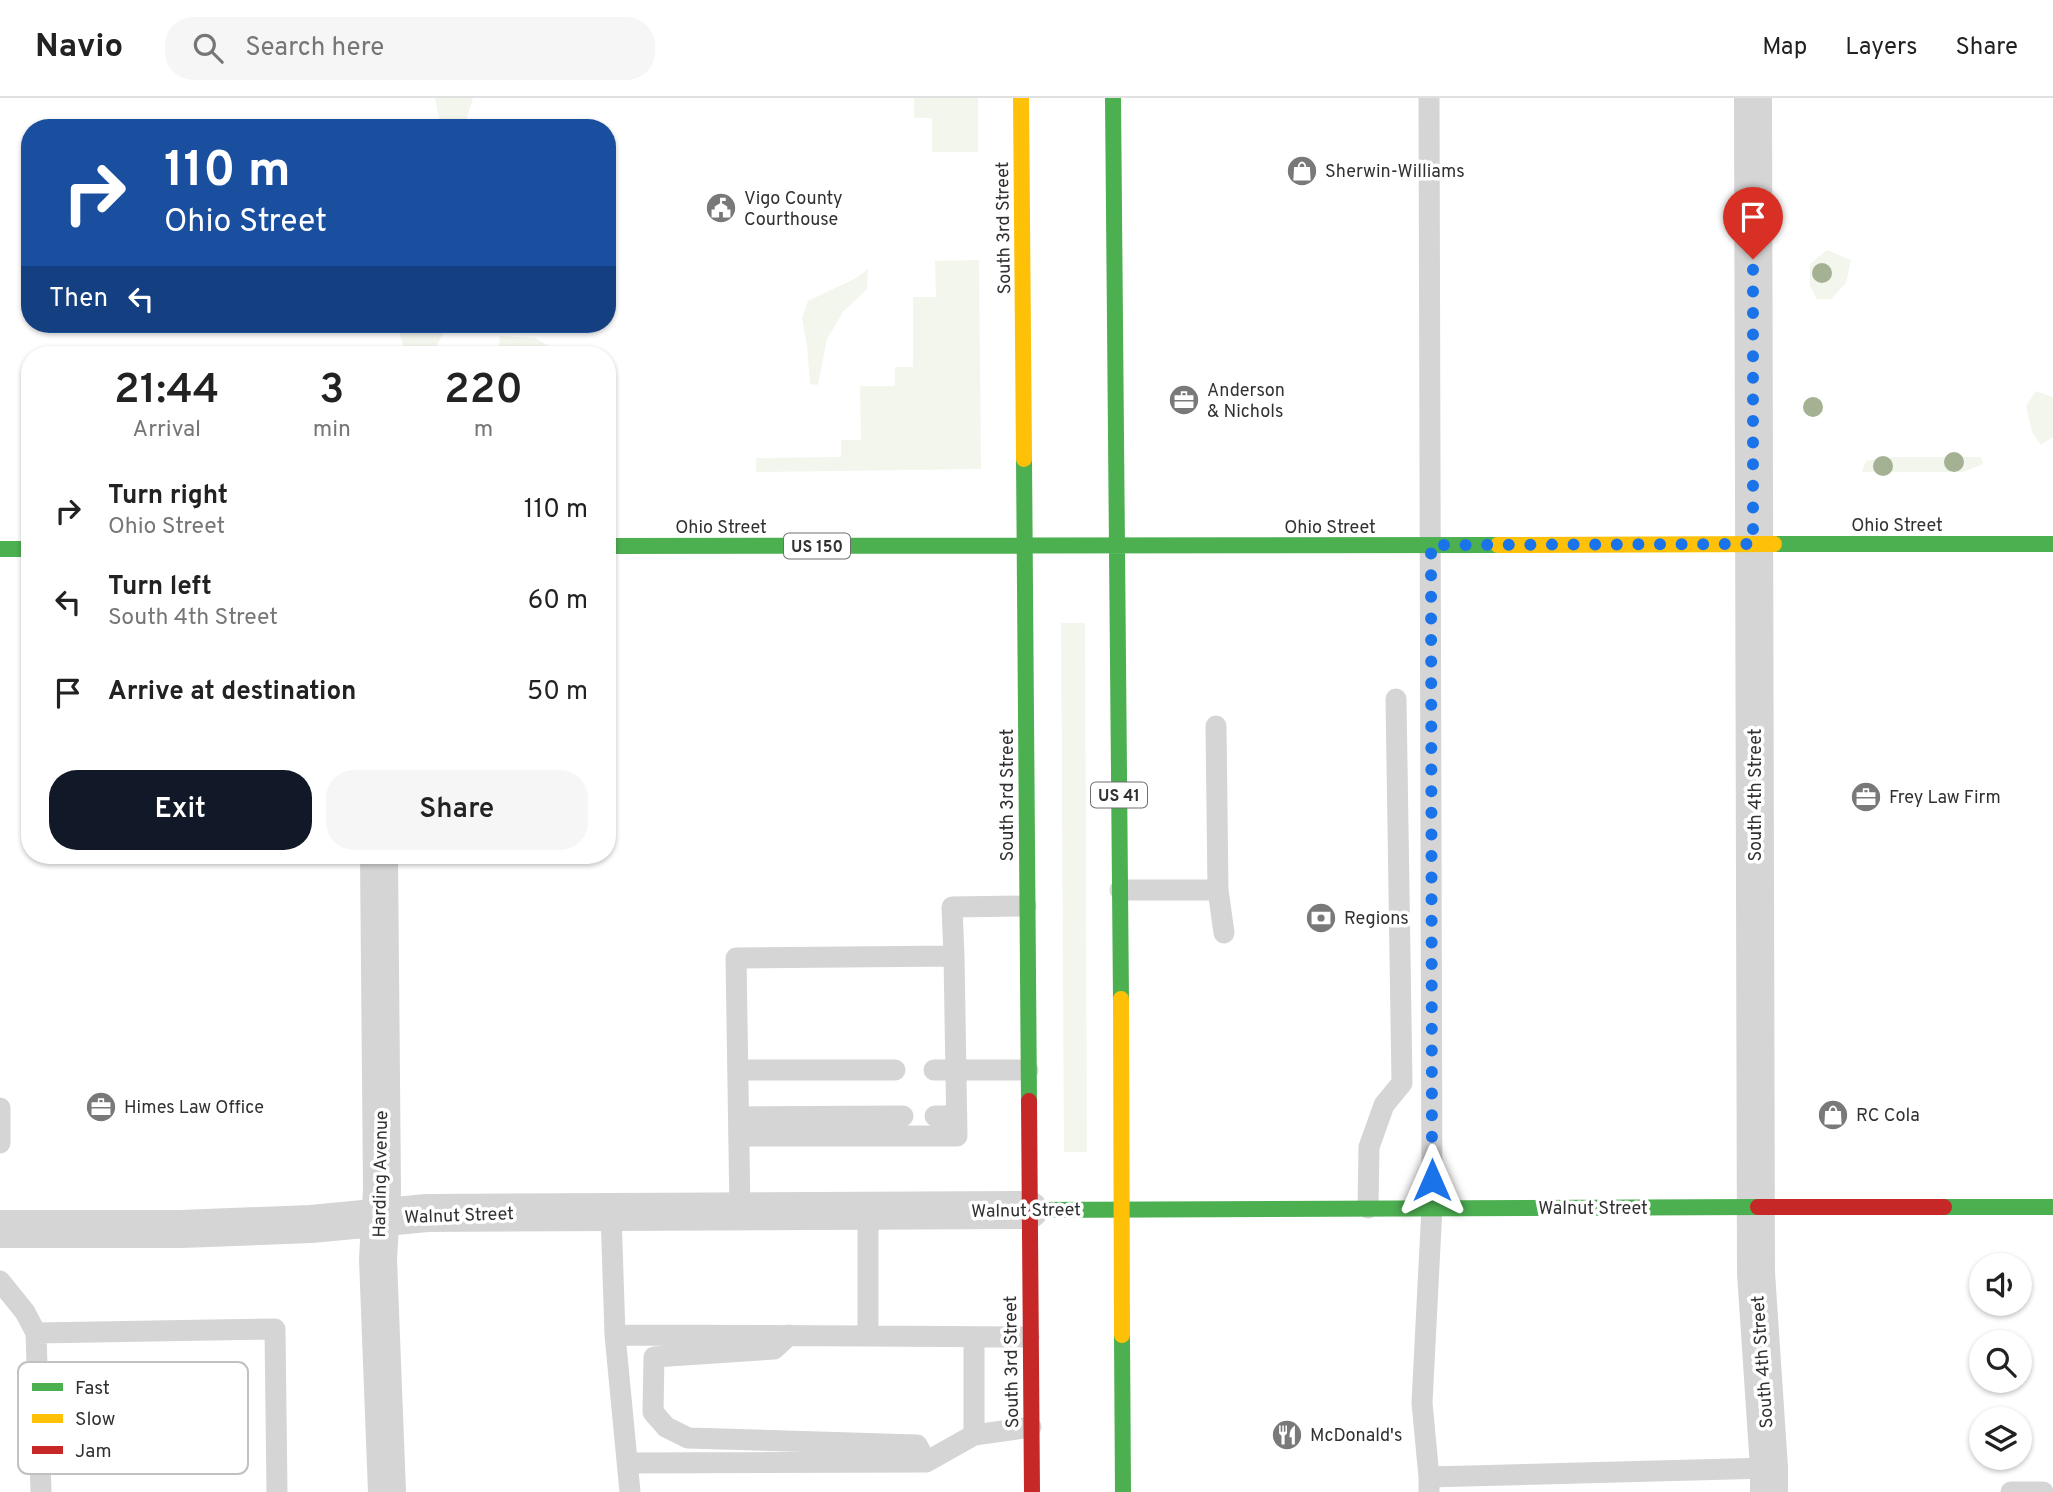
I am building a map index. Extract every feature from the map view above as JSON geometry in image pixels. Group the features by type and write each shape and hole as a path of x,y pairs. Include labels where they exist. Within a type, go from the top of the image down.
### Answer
{"main road":[{"name":"South 3rd Street","path":"1021,98 1031,1492"},
{"name":"US 41","path":"1113,98 1121,890 1122,1492"},
{"name":"Ohio Street","path":"616,546 2053,544"},
{"path":"0,549 21,549"},
{"name":"Walnut Street","path":"1029,1210 2053,1207"}],"street":[{"name":"South 4th Street","path":"1752,98 1756,1273 1769,1480"},
{"name":"Harding Avenue","path":"379,864 382,1190 378,1259 387,1492"},
{"name":"Walnut Street","path":"0,1229 181,1229 312,1224 427,1213 1029,1210"}],"lane":[{"path":"1429,98 1432,1207 1422,1403 1429,1484 1769,1480"},
{"path":"1368,1208 1369,1147 1384,1105 1402,1083 1396,699"},
{"path":"1216,726 1218,890 1224,933"},
{"path":"1121,890 1218,890"},
{"path":"739,1127 957,1136 952,906 1026,906"},
{"path":"740,1212 736,958 954,956"},
{"path":"738,1070 895,1070"},
{"path":"934,1070 1028,1070"},
{"path":"0,1108 0,1143"},
{"path":"739,1127 903,1116"},
{"path":"935,1116 956,1116"},
{"path":"868,1212 868,1336"},
{"path":"611,1213 615,1335 630,1492"},
{"path":"0,1281 26,1312 36,1333 37,1362"},
{"path":"36,1333 275,1329 277,1492"},
{"path":"615,1335 1029,1337"},
{"path":"789,1335 774,1349 654,1357 653,1412 666,1427 688,1438 917,1445 926,1462"},
{"path":"974,1338 974,1435"},
{"path":"629,1462 926,1462 974,1435 1031,1427"},
{"path":"40,1474 41,1492"},
{"path":"2011,1492 2043,1492"}],"shaded area":[{"path":"435,98 473,98 467,119 439,119"},
{"path":"914,98 978,98 978,152 932,152 932,118 914,118"},
{"path":"1827,250 1851,260 1846,283 1831,299 1817,299 1810,286 1810,264"},
{"path":"979,260 981,469 756,472 756,458 841,457 841,440 861,440 860,386 895,386 895,367 913,367 913,297 936,297 935,261"},
{"path":"868,269 867,289 843,312 827,339 818,385 810,384 802,318 808,301 856,278"},
{"path":"399,333 443,333 437,346 404,346"},
{"path":"500,336 535,338 549,346 499,346"},
{"path":"2036,391 2053,397 2053,437 2041,445 2032,432 2026,406"},
{"path":"1894,457 1981,457 1983,464 1963,472 1862,472 1866,461"},
{"path":"1061,623 1085,623 1087,1152 1064,1152"}],"traffic: fast":[{"path":"1113,98 1121,999"},
{"path":"1024,459 1029,1101"},
{"path":"1774,544 2053,544"},
{"path":"616,546 1498,545"},
{"path":"0,549 21,549"},
{"path":"1029,1210 1758,1207"},
{"path":"1944,1207 2053,1207"},
{"path":"1122,1335 1123,1492"}],"traffic: slow":[{"path":"1021,98 1024,459"},
{"path":"1498,545 1774,544"},
{"path":"1121,999 1122,1335"}],"traffic: jam":[{"path":"1029,1101 1032,1492"},
{"path":"1758,1207 1944,1207"}],"place":[{"name":"Sherwin-Williams","path":"1302,171"},
{"name":"Vigo County Courthouse","path":"721,208"},
{"name":"Anderson & Nichols","path":"1184,400"},
{"name":"Frey Law Firm","path":"1866,797"},
{"name":"Regions","path":"1321,918"},
{"name":"Himes Law Office","path":"101,1107"},
{"name":"RC Cola","path":"1833,1115"},
{"name":"McDonald's","path":"1287,1435"}],"route":[{"path":"1432,1180 1431,545 1753,544 1753,259"}]}
